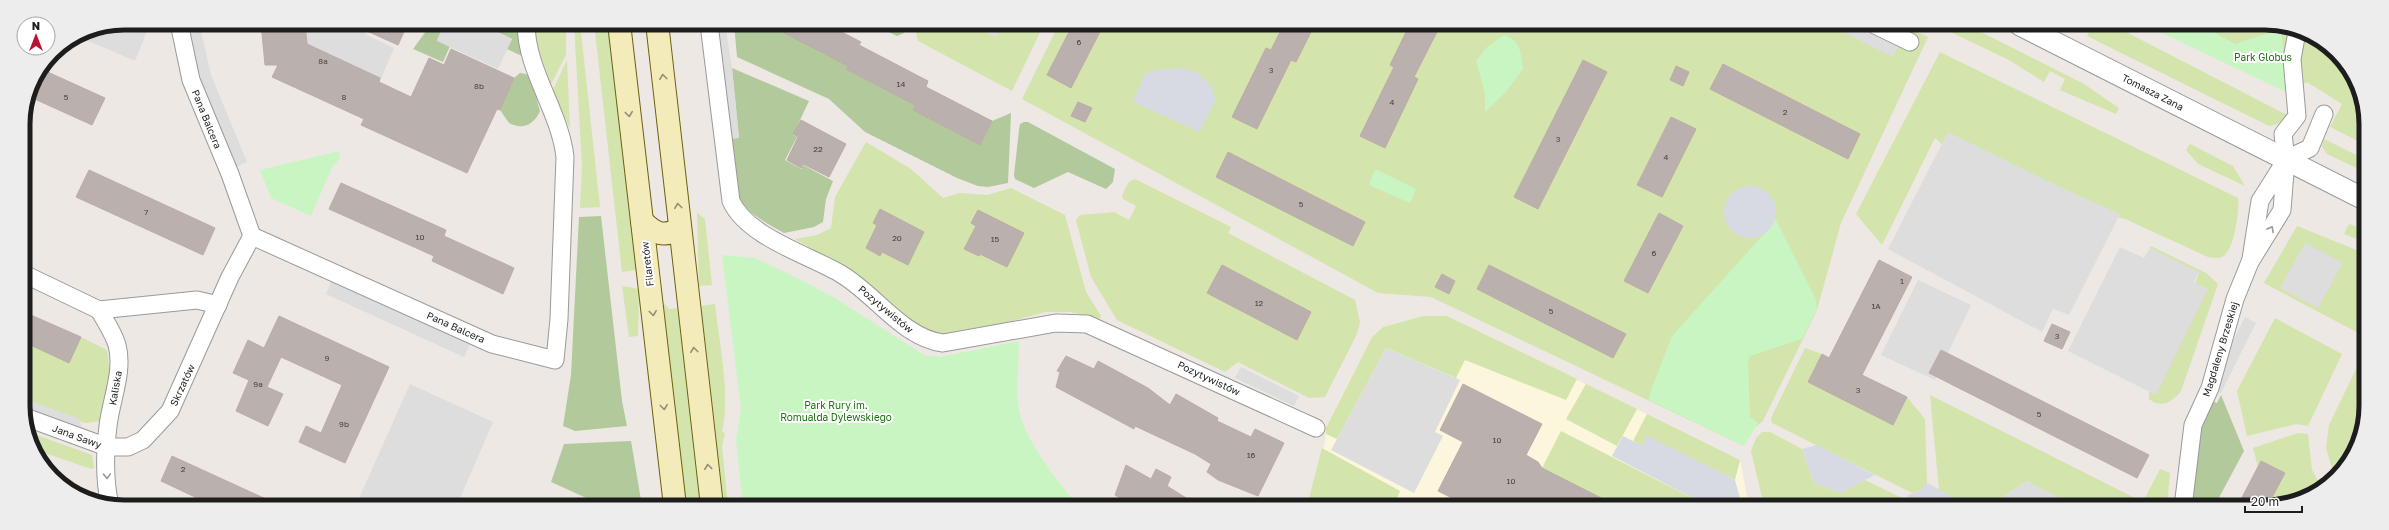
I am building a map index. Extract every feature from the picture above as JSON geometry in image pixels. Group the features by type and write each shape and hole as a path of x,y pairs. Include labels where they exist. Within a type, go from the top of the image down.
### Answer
{"main road":[{"name":"Filaretów","path":"620,30 674,500"},
{"path":"658,30 711,500"},
{"path":"642,221 653,232 662,235 680,228"}],"street":[{"name":"Pana Balcera","path":"180,30 191,80 230,174 252,236 492,344 554,360 559,319 565,157 563,140 532,60 527,30"},
{"name":"Pozytywistów","path":"709,30 731,201 740,216 753,227 841,274 861,288 912,332 926,340 943,343 1056,323 1087,324 1112,333 1316,428"},
{"path":"1887,30 1910,42"},
{"name":"Tomasza Zana","path":"2030,30 2359,196"},
{"path":"2296,36 2292,59 2297,116 2283,134 2286,159 2310,148 2324,114"},
{"name":"Magdaleny Brzeskiej","path":"2250,262 2260,201 2286,159"},
{"name":"Magdaleny Brzeskiej","path":"2185,500 2193,425 2210,388 2236,299 2250,262 2282,210 2286,159"},
{"name":"Skrzatów","path":"107,447 128,447 136,444 159,425 170,411 218,305 252,236"},
{"path":"30,277 99,310 197,300 218,305"},
{"name":"Kaliska","path":"99,310 117,346 119,367 108,427 107,447"},
{"name":"Jana Sawy","path":"31,419 107,447"},
{"path":"107,447 106,478 109,499"}],"shaded area":[{"path":"147,30 135,61 84,39 112,31"},
{"path":"186,30 201,30 211,75 247,162 233,168 197,79"},
{"path":"306,30 364,30 367,35 394,48 380,81 308,48"},
{"path":"442,30 493,30 512,39 498,69 437,41"},
{"path":"713,30 726,30 732,68 739,138 726,139"},
{"path":"982,30 1000,30 996,37"},
{"path":"1838,30 1871,30 1900,44 1893,57"},
{"path":"1180,68 1195,71 1211,85 1216,100 1199,132 1133,102 1144,75 1153,70"},
{"path":"1948,132 2056,185 2120,214 2069,315 2053,309 2042,332 1888,249"},
{"path":"1750,186 1760,188 1768,194 1774,202 1776,212 1774,222 1768,230 1760,236 1750,238 1740,236 1732,230 1726,222 1724,212 1726,202 1732,194 1740,188"},
{"path":"2305,243 2343,263 2318,308 2280,288"},
{"path":"2120,247 2144,258 2150,248 2199,272 2194,282 2208,289 2156,395 2068,351"},
{"path":"1918,280 1971,305 1935,380 1881,355"},
{"path":"331,282 470,344 464,357 326,294"},
{"path":"1423,316 1447,316 1740,460 1748,500 1309,500 1325,442 1326,428 1372,337 1383,327"},
{"path":"2245,317 2256,323 2221,393 2210,388"},
{"path":"2359,320 2359,330 2355,328"},
{"path":"1386,348 1460,380 1435,432 1443,436 1414,493 1331,450"},
{"path":"1241,367 1299,396 1294,406 1235,378"},
{"path":"410,384 493,422 459,500 358,500"},
{"path":"30,401 80,419 82,432 31,413"},
{"path":"1623,436 1642,446 1647,436 1735,480 1740,500 1696,500 1612,456"},
{"path":"1817,445 1875,475 1840,493 1814,483 1802,449"},
{"path":"2027,481 2063,500 1999,500"},
{"path":"1927,483 1956,500 1908,500 1908,495 1921,490"}],"green space":[{"path":"427,30 442,30 437,40 450,46 443,62 413,49"},
{"path":"493,30 520,30 522,56 507,49 512,39"},
{"path":"535,30 566,30 566,55 551,84 536,43"},
{"path":"574,30 581,30 600,207 580,208 582,166"},
{"path":"595,30 610,30 636,270 622,272"},
{"path":"735,30 781,30 848,66 846,69 915,105 913,110 980,145 992,121 1011,113 1008,183 988,187 978,186 957,178 865,132 829,99 737,57"},
{"path":"884,30 903,30 904,33 897,36"},
{"path":"915,30 982,30 996,37 1000,30 1041,30 1012,91 918,41"},
{"path":"1056,30 1913,30 1928,37 1841,223 1817,310 1763,421 1753,429 1744,446 1431,297 1378,293 1022,99"},
{"path":"1946,30 1977,30 2084,84 2119,108 2116,114 2060,90 2065,79 2050,71 2044,82 2009,60"},
{"path":"2090,30 2119,30 2128,33 2287,115 2278,124 2269,126 2087,36"},
{"name":"Park Globus","path":"2156,30 2210,30 2235,44 2275,31 2281,32 2288,93"},
{"path":"2210,30 2265,30 2283,32 2307,40 2322,49 2336,62 2349,82 2354,94 2358,112 2359,142 2330,127 2342,104 2307,82 2288,93 2234,44"},
{"path":"1504,35 1510,37 1517,44 1521,53 1523,69 1506,92 1485,112 1485,93 1476,61 1487,47"},
{"path":"1940,52 2238,198 2236,228 2228,252 2220,258 2208,257 2125,219 2054,203 1954,156 1935,138 1882,245 1856,214"},
{"path":"567,60 570,129 553,90"},
{"path":"732,68 809,101 793,135 797,137 785,160 801,169 803,165 833,181 826,199 823,222 814,227 784,233 751,212 745,207 737,194 731,175 726,139 739,138"},
{"path":"520,73 526,74 531,80 540,111 531,123 523,126 509,123 500,110 514,78"},
{"path":"1028,122 1115,169 1113,182 1106,189 1068,172 1034,188 1015,179 1014,175 1019,130 1020,124"},
{"path":"2324,139 2359,156 2359,169 2327,154 2322,147"},
{"path":"866,142 911,169 943,198 960,193 987,195 1011,188 1065,215 1086,292 1101,316 1099,320 1071,312 1045,312 983,329 940,336 910,321 844,268 795,239 817,235 831,228 835,197"},
{"path":"2190,144 2233,166 2245,186 2198,164 2186,150"},
{"path":"339,152 340,158 332,167 311,216 271,198 260,170"},
{"path":"1375,169 1416,189 1410,203 1369,185"},
{"path":"1135,179 1231,227 1228,233 1355,300 1360,322 1357,334 1325,397 1309,398 1238,362 1225,372 1117,320 1091,277 1076,220 1080,215 1114,212 1129,220 1136,206 1123,199 1122,195 1129,182"},
{"path":"697,213 705,219 712,285 699,286"},
{"path":"601,216 622,401 627,426 575,431 563,426 571,375 579,217"},
{"path":"1775,218 1816,300 1817,309 1802,339 1750,356 1748,360 1750,417 1758,423 1744,446 1649,400 1651,390 1672,336 1771,226"},
{"path":"2349,224 2359,227 2359,240 2344,234"},
{"path":"2297,226 2359,251 2359,333 2264,283"},
{"path":"2151,246 2206,273 2218,284 2181,391 2170,401 2162,404 2158,404 2149,399 2149,391 2155,394 2199,273 2150,248"},
{"name":"Park Rury im. Romualda Dylewskiego","path":"722,255 755,258 795,277 835,298 924,355 940,357 1019,341 1017,395 1021,416 1033,444 1072,500 742,500 736,440 741,409"},
{"path":"622,286 639,289 638,336 629,337"},
{"path":"662,301 669,309 679,308 700,500 684,500"},
{"path":"715,304 725,386 722,432 725,433 722,446 727,500 722,500 701,306"},
{"path":"1423,316 1447,316 1577,379 1566,400 1465,360 1456,378 1386,348 1337,439 1326,434 1326,428 1372,337 1383,327"},
{"path":"2275,318 2342,354 2308,426 2296,424 2247,436 2237,391"},
{"path":"81,337 107,350 110,372 101,421 85,423 30,401 30,344 69,363"},
{"path":"1805,348 1822,354 1808,382 1893,425 1907,397 1925,419 1927,483 1921,490 1912,493 1772,423 1771,418"},
{"path":"2359,363 2359,406 2356,430 2346,453 2333,471 2326,448 2329,425"},
{"path":"1586,384 1637,409 1617,446 1566,419"},
{"path":"1930,395 2139,500 2062,500 2027,481 1998,500 1956,500 1939,490"},
{"path":"2221,395 2244,451 2218,500 2191,500 2205,398 2217,403"},
{"path":"1647,414 1740,460 1735,480 1647,437 1642,447 1633,441"},
{"path":"1561,431 1696,500 1605,500 1542,468"},
{"path":"1762,432 1770,432 1802,449 1814,483 1840,493 1865,480 1906,500 1763,500 1751,451 1756,438"},
{"path":"2298,433 2308,434 2312,470 2319,483 2301,493 2271,500 2285,473 2261,461 2258,467 2253,448"},
{"path":"34,434 92,455 94,468 91,469 43,452"},
{"path":"631,441 641,500 591,500 551,482 564,444"},
{"path":"1322,448 1400,491 1396,500 1309,500"},
{"path":"2160,469 2170,473 2168,500 2144,500"}],"building":[{"path":"262,30 306,30 307,44 380,78 379,82 411,97 429,58 444,65 451,49 514,78 500,110 497,109 467,173 361,125 364,119 272,77 278,65 265,65"},
{"path":"365,30 405,30 398,45"},
{"path":"779,30 838,30 861,42 859,45 928,81 926,87 992,121 980,145 913,110 915,105 846,69 848,66"},
{"path":"1070,30 1101,30 1071,88 1047,75"},
{"path":"1281,30 1312,30 1296,62 1291,60 1257,129 1232,117 1266,48 1271,50"},
{"path":"1407,30 1438,30 1414,77 1418,79 1385,148 1360,136 1394,67 1390,65"},
{"path":"1583,60 1607,72 1538,209 1514,197"},
{"path":"1723,64 1860,134 1848,159 1710,89"},
{"path":"1676,66 1689,72 1683,86 1670,80"},
{"path":"46,71 105,98 92,125 34,98"},
{"path":"1078,102 1092,108 1085,122 1071,116"},
{"path":"1671,117 1696,129 1662,197 1637,185"},
{"path":"801,120 846,144 829,177 803,164 801,168 787,160 798,137 793,134"},
{"path":"1228,152 1365,222 1353,246 1216,177"},
{"path":"89,170 215,228 203,255 76,197"},
{"path":"341,183 446,230 444,236 514,268 503,294 432,261 434,256 329,209"},
{"path":"880,209 924,232 908,265 882,252 880,256 866,248 877,225 873,223"},
{"path":"978,210 1024,233 1007,267 980,254 979,256 964,249 976,226 971,223"},
{"path":"1659,213 1683,226 1648,293 1624,281"},
{"path":"1879,260 1912,277 1862,375 1907,397 1893,425 1808,382 1822,354 1829,358"},
{"path":"1222,265 1311,312 1297,340 1207,293"},
{"path":"1489,265 1626,334 1613,358 1477,289"},
{"path":"1442,274 1455,281 1449,294 1435,287"},
{"path":"30,315 81,337 69,363 30,345"},
{"path":"279,316 389,367 345,463 299,442 306,426 321,433 342,385 281,357 267,387 283,394 268,426 236,411 249,380 233,373 248,340 264,348"},
{"path":"2052,324 2070,332 2062,349 2044,341"},
{"path":"1941,350 2149,455 2137,478 1929,373"},
{"path":"1066,356 1094,369 1098,361 1148,388 1170,405 1176,394 1218,418 1217,421 1251,437 1255,429 1284,443 1258,496 1218,480 1207,472 1211,464 1195,454 1135,426 1134,429 1056,387 1060,372 1057,371"},
{"path":"1463,384 1542,424 1526,455 1538,462 1542,468 1605,500 1456,500 1438,491 1463,442 1440,430"},
{"path":"172,456 268,500 201,500 161,481"},
{"path":"2261,461 2285,473 2271,500 2241,500"},
{"path":"1126,465 1151,479 1156,469 1171,477 1167,486 1189,500 1124,500 1115,495"}]}
